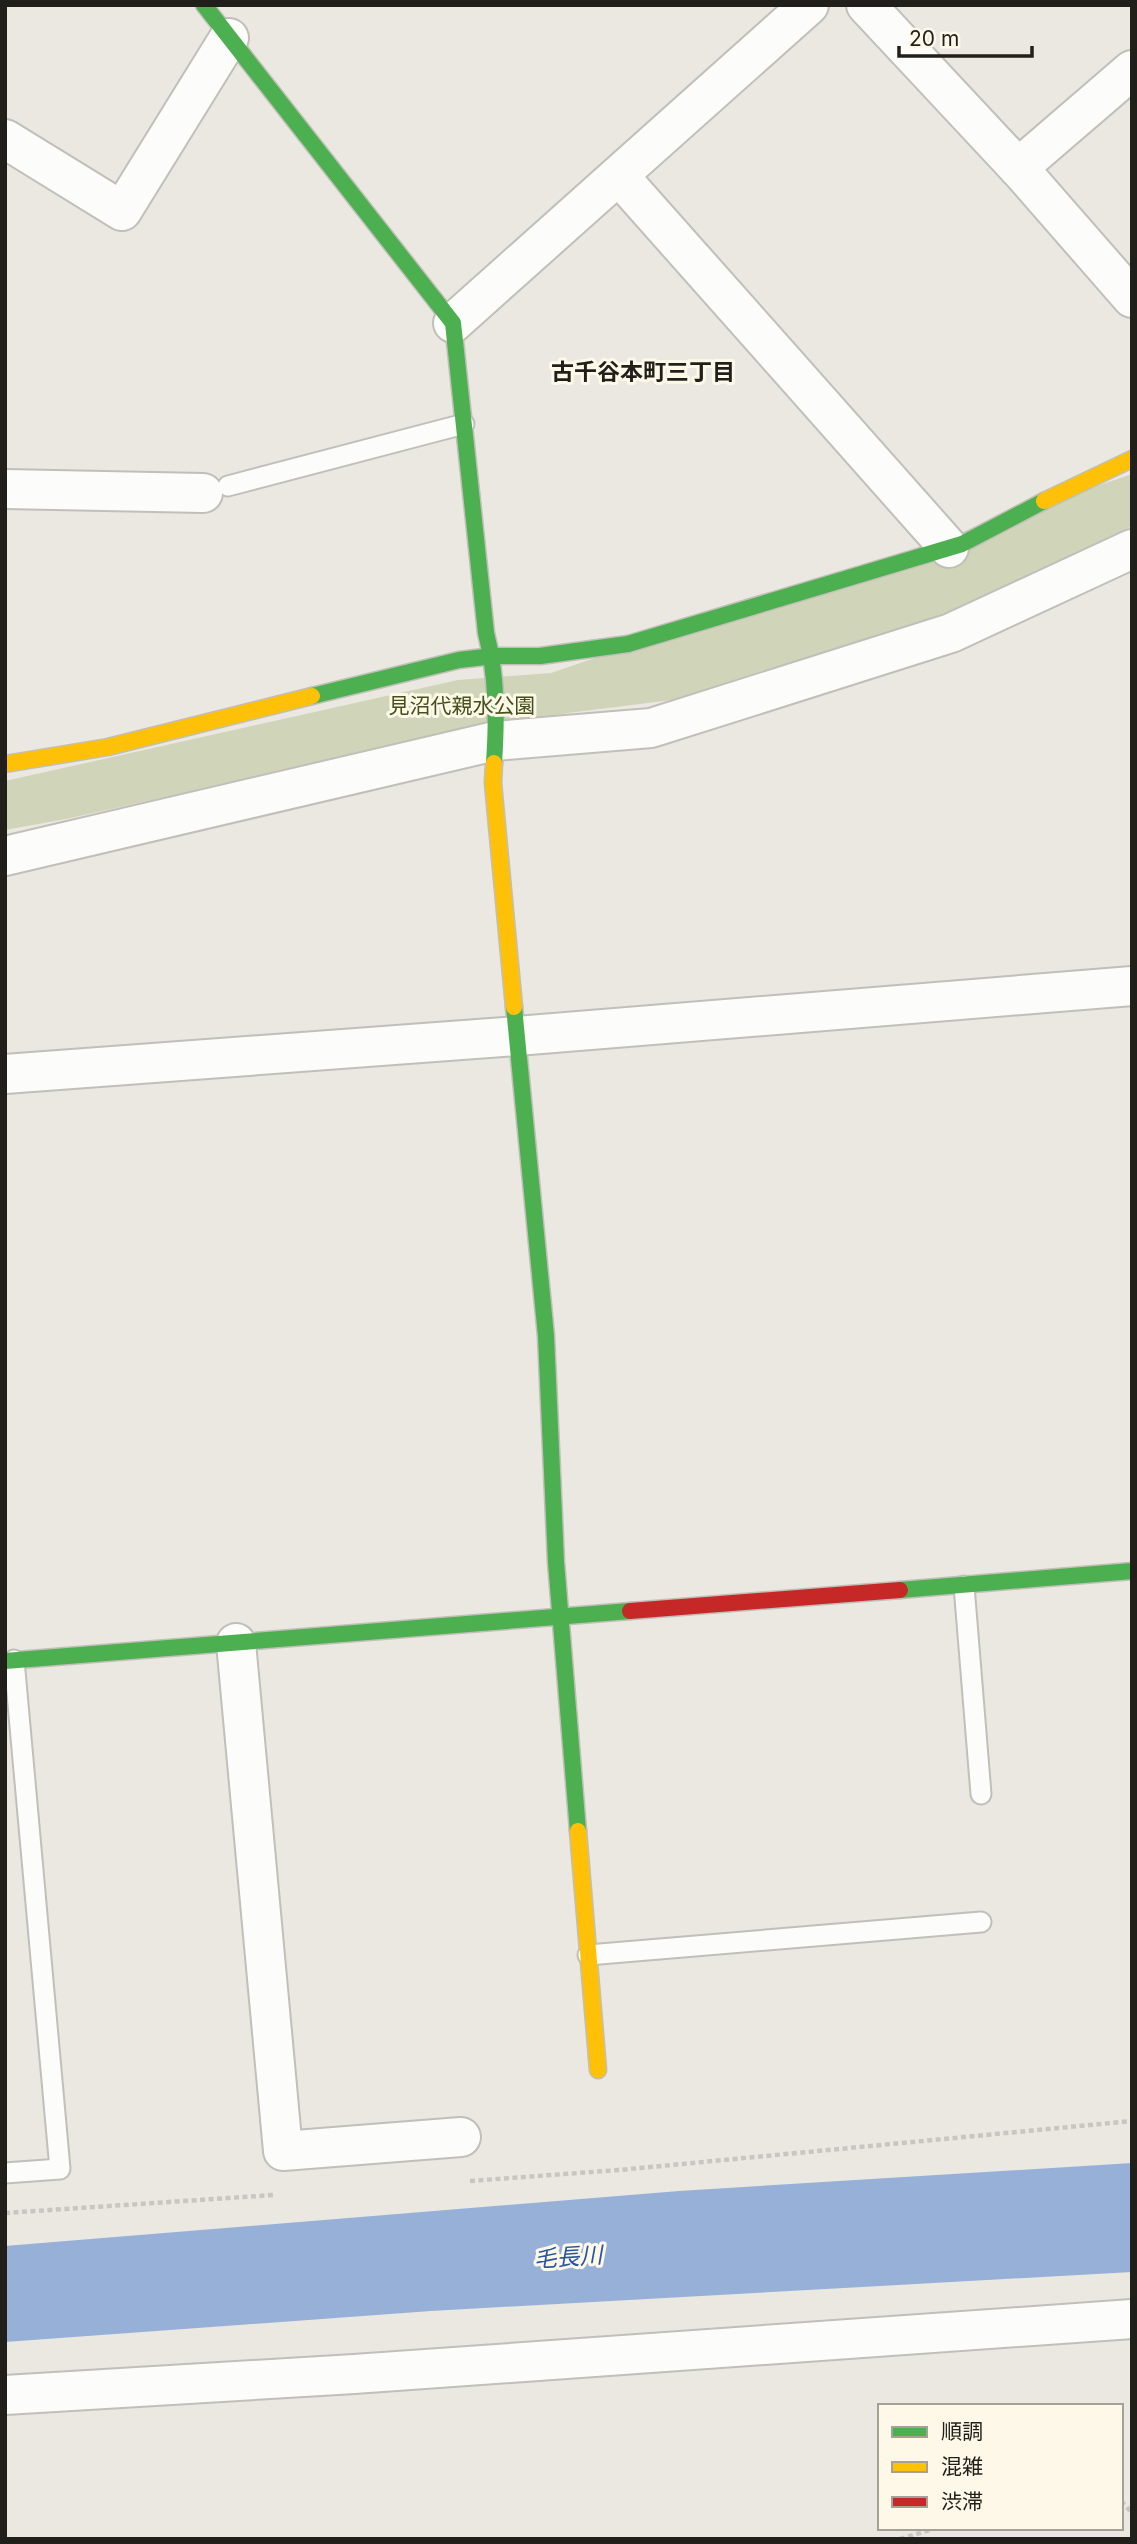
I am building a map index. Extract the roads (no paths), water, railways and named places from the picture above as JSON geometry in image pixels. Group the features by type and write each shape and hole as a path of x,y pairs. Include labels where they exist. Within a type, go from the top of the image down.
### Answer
{"street":[{"path":"204,5 453,323 486,633 493,656 493,783 546,1336 556,1562 598,2070"},
{"path":"453,323 810,5"},
{"path":"866,5 1018,169 1126,280"},
{"path":"5,139 122,211 229,38"},
{"path":"1018,169 1132,70"},
{"path":"619,176 949,548"},
{"path":"5,764 108,747 459,660 493,656 540,656 628,644 962,544 1046,499 1132,459"},
{"path":"5,489 216,490"},
{"path":"5,856 495,741 651,728 951,634 1132,550"},
{"path":"5,1073 517,1036 1132,986"},
{"path":"10,1661 1132,1572"},
{"path":"236,1643 283,2151 461,2137"},
{"path":"5,2395 368,2373 1132,2319"}],"lane":[{"path":"216,490 464,424"},
{"path":"964,1586 981,1794"},
{"path":"5,2174 60,2169 10,1661"},
{"path":"588,1955 981,1922"}],"water":[{"name":"毛長川","path":"1132,2163 1132,2272 431,2311 5,2342 5,2246 679,2191"}],"district":[{"name":"古千谷本町三丁目","path":"643,372"}],"park label":[{"name":"見沼代親水公園","path":"462,706"}]}
